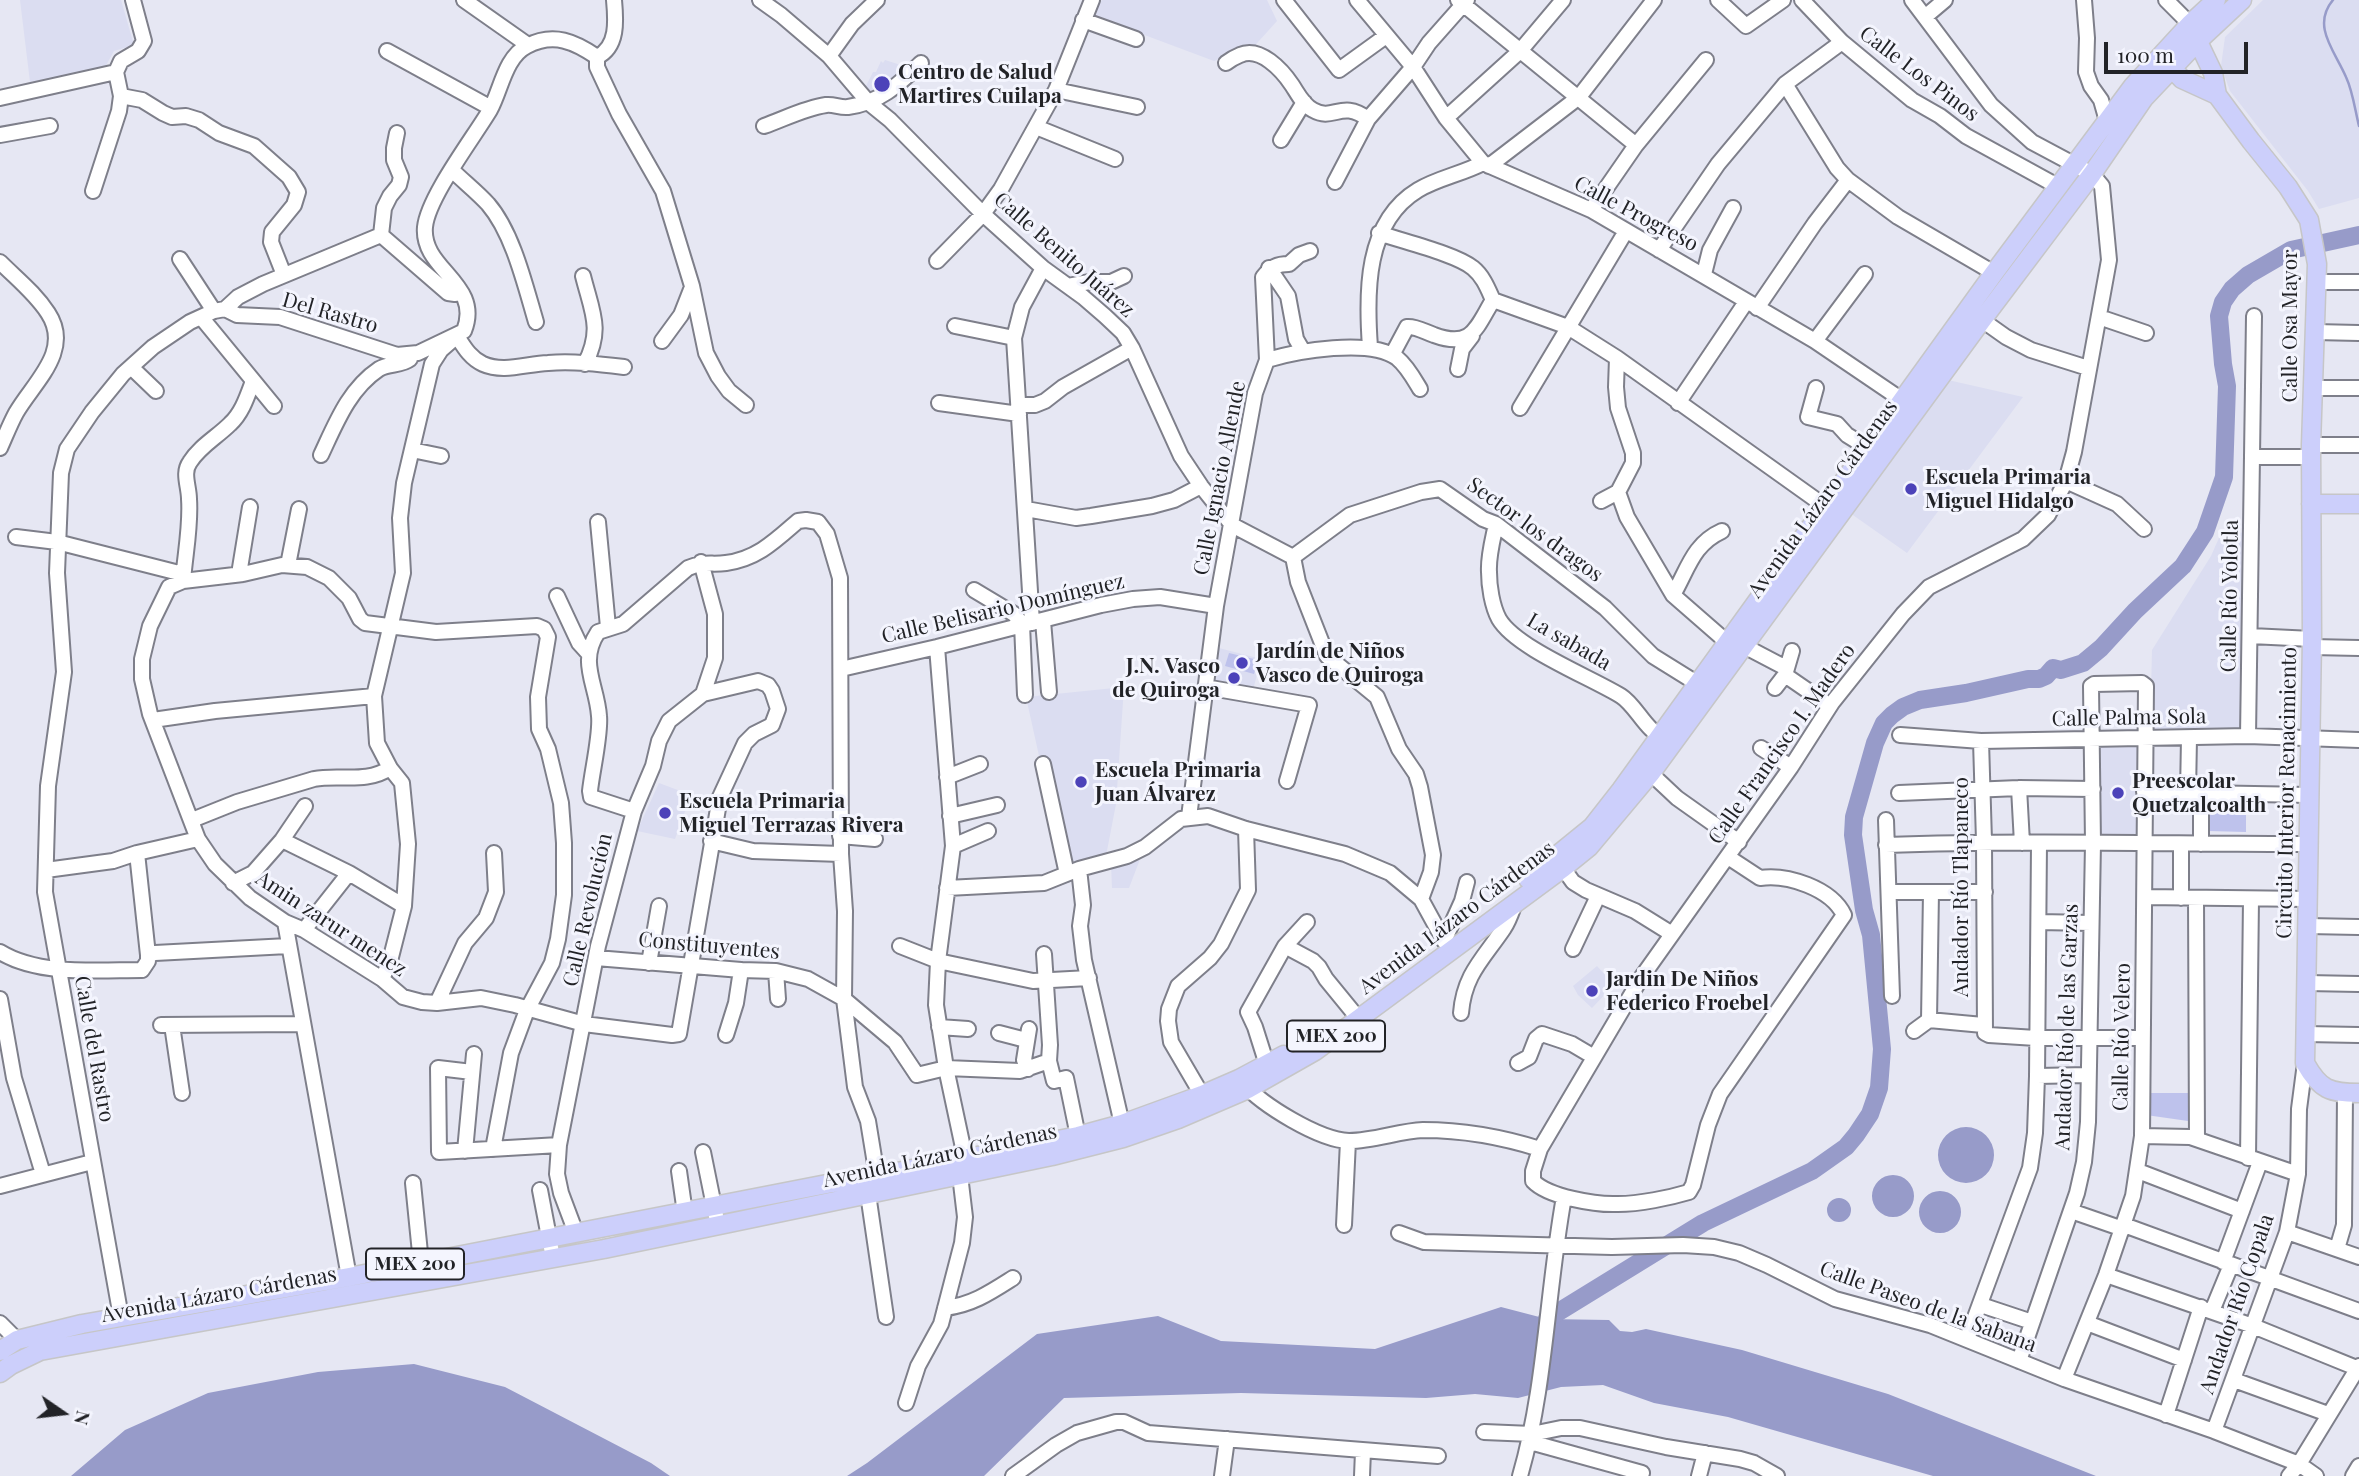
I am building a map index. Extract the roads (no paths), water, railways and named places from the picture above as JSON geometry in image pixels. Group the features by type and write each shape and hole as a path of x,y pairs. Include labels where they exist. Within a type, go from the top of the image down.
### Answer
{"main road":[{"name":"Avenida Lázaro Cárdenas","path":"0,1351 17,1340 82,1324 349,1277 685,1213 716,1216 868,1194 1084,1149 1178,1119 1315,1051 1588,847 1736,644 2092,174 2166,63 2194,33 2216,0"},
{"name":"Avenida Lázaro Cárdenas","path":"2194,33 2242,0"},
{"name":"Calle Osa Mayor","path":"2194,33 2213,73 2217,95 2288,187 2309,220 2316,273 2311,504"},
{"name":"Avenida Lázaro Cárdenas","path":"1667,739 1698,684 1736,644 1826,507 1994,273 2133,86 2166,63"},
{"name":"Calle Osa Mayor","path":"2166,63 2182,79 2217,95"},
{"path":"2311,504 2359,503"},
{"name":"Circuito Interior Renacimiento","path":"2305,1063 2312,643 2311,504"},
{"name":"Avenida Lázaro Cárdenas","path":"0,1373 40,1351 553,1258 832,1183 877,1177 1078,1136 1244,1084 1267,1065 1353,1013 1543,868 1592,827 1646,768"},
{"path":"2305,1063 2314,1080 2327,1089 2352,1093"},
{"path":"475,1252 479,1271"},
{"path":"179,1307 182,1325"}],"street":[{"path":"93,191 119,111 121,96 116,72 121,61 138,51 144,41 133,0"},
{"path":"464,0 528,46"},
{"path":"597,57 605,53 614,37 614,0"},
{"name":"Calle Benito Juárez","path":"760,0 829,56 869,103 890,120 983,214 1043,268 1123,333 1181,456 1201,486 1232,525 1293,556"},
{"path":"829,56 852,24 877,0"},
{"path":"937,261 983,214 1001,189 1056,90 1092,0"},
{"path":"1284,0 1339,70 1386,36"},
{"name":"Calle Progreso","path":"1357,0 1413,67 1446,118 1486,164 1591,210 1704,274 1751,305 1815,341 1902,400"},
{"path":"1446,118 1520,51 1563,0"},
{"path":"1370,348 1367,315 1372,260 1379,233 1401,202 1419,189 1486,164 1579,97 1654,0"},
{"path":"1718,0 1746,26 1783,0"},
{"name":"Calle Los Pinos","path":"1802,0 1842,43 1912,100 1940,116 1966,136 2059,187"},
{"path":"1912,0 1991,105 2032,142 2092,174"},
{"path":"1926,16 1945,0"},
{"path":"2084,0 2086,72 2091,86 2101,100 2107,121"},
{"path":"2166,0 2194,33"},
{"path":"1335,182 1368,120 1413,67 1463,1 1636,145"},
{"path":"1083,20 1136,39"},
{"path":"382,979 390,961 404,906 408,844 402,783 390,768 377,743 374,696 404,573 400,518 404,483 432,364 441,350 464,331 469,318 467,303 456,282 431,256 425,228 430,212 452,170 491,108 508,68 518,53 528,46 556,39 576,43 597,57"},
{"path":"1659,250 1718,164 1785,84 1842,43"},
{"path":"387,51 491,108"},
{"path":"1226,63 1242,53 1258,55 1278,68 1315,112 1325,115 1346,109 1357,111 1368,120"},
{"path":"597,57 597,68 619,114 663,191 692,286 706,353 729,391 746,405"},
{"path":"1591,210 1636,145 1706,60"},
{"path":"764,126 830,104 844,108 869,103 891,92 921,63"},
{"path":"0,99 116,72"},
{"path":"1785,84 1837,168 1849,180 1898,216 1994,273"},
{"path":"1056,90 1137,107"},
{"path":"121,96 142,100 172,117 186,116 199,120 219,133 254,146 289,177 299,192 293,205 272,232 271,242 284,275"},
{"path":"1281,139 1304,102"},
{"path":"0,135 50,126"},
{"path":"1036,127 1115,159"},
{"path":"382,235 384,208 401,177 394,160 397,133"},
{"path":"452,170 489,205 506,234 536,322"},
{"name":"Calle Francisco I. Madero","path":"1564,1197 1540,1189 1533,1181 1533,1171 1540,1149 1641,978 1739,842 1830,706 1903,614 1929,587 2023,539 2048,515 2066,481 2076,444 2109,260 2102,186 2092,174"},
{"path":"1678,403 1849,180"},
{"path":"1704,274 1710,250 1733,208"},
{"path":"1520,408 1626,231"},
{"path":"1379,233 1461,260 1474,268 1485,282 1493,300 1568,327 1617,358 1826,507"},
{"path":"382,235 448,293 455,294 460,290"},
{"path":"57,542 61,473 67,449 92,412 131,367 153,347 238,297 382,235"},
{"path":"1303,351 1296,339 1288,296 1266,273 1278,264 1289,264 1299,255 1310,251"},
{"path":"180,259 214,312 253,382 274,406"},
{"path":"0,262 31,290 50,316 58,339 52,360 16,414 0,448"},
{"path":"1025,695 1032,623 1014,338 1022,307 1043,268"},
{"name":"Calle Ignacio Allende","path":"1189,817 1216,606 1255,393 1266,360 1266,273"},
{"path":"2316,273 2359,282"},
{"path":"1815,341 1865,274"},
{"path":"583,276 596,330 592,349 585,363"},
{"path":"1068,286 1111,282 1124,276"},
{"path":"662,341 681,315 692,286"},
{"path":"1458,369 1462,349 1493,300"},
{"name":"Del Rastro","path":"214,312 280,317 397,355 418,353 457,336"},
{"name":"Calle Río Yolotla","path":"2249,736 2253,316"},
{"path":"2099,317 2146,333"},
{"path":"1982,320 2031,350 2088,368"},
{"path":"955,326 1014,338"},
{"path":"1392,355 1407,327 1460,340 1472,334"},
{"path":"2315,332 2359,333"},
{"path":"457,336 467,353 483,364 506,368 548,363 624,367"},
{"path":"939,403 1019,410 1045,401 1063,387 1132,348"},
{"path":"1266,360 1303,351 1370,348 1399,359 1420,389"},
{"path":"321,455 358,385 382,367 405,363 418,353"},
{"path":"1601,501 1618,492 1633,463 1633,453 1618,408 1617,358"},
{"path":"131,367 156,391"},
{"name":"Amin zarur menez","path":"253,382 245,403 231,424 188,464 186,476 190,514 178,581 150,626 142,659 142,678 153,720 198,839 215,864 233,883 285,922 304,930 382,979 403,997 422,1002 481,998 584,1024 672,1035 679,1034 690,966"},
{"path":"1816,388 1808,417 1837,424 1847,435 1868,448"},
{"path":"2313,388 2359,388"},
{"path":"2253,457 2359,445"},
{"path":"412,450 441,456"},
{"path":"2066,481 2117,504 2144,529"},
{"path":"1026,509 1076,518 1152,506 1174,500 1201,486"},
{"name":"Sector los dragos","path":"1293,556 1350,515 1421,492 1440,489 1483,519 1496,524 1605,608 1653,656 1698,684"},
{"path":"1618,492 1627,517 1673,595 1736,644 1785,671 1830,706"},
{"path":"243,574 240,568 250,507"},
{"path":"285,565 299,509"},
{"path":"634,811 591,797 600,716 591,683 591,642 603,629 624,624 688,568 701,562 725,564 755,556 798,521 818,522 822,525 840,578 840,836 845,911 844,999 855,1087 868,1121 877,1177"},
{"path":"598,522 603,629"},
{"name":"La sabada","path":"1496,524 1489,570 1495,610 1510,633 1625,698 1635,712 1667,739"},
{"path":"1673,595 1699,546 1710,536 1722,531"},
{"path":"16,537 57,542 178,581 243,574 285,565 307,567 329,578 349,598 360,620 365,623 436,632 537,626 544,629 548,637 538,697 540,729 548,749 561,803 564,895 552,963 527,1010 512,1053 493,1150"},
{"name":"Calle del Rastro","path":"57,542 64,671 48,786 45,892 121,1317"},
{"path":"1293,556 1298,582 1327,656 1377,697 1399,749 1416,774 1433,855 1431,872 1422,899"},
{"path":"701,562 715,614 715,658 703,694"},
{"path":"974,590 1032,623 1049,692"},
{"path":"557,596 579,643 589,654"},
{"name":"Calle Belisario Domínguez","path":"841,669 1133,599 1160,597 1216,606"},
{"path":"2251,636 2359,648"},
{"path":"937,647 953,846 938,961 936,1006 965,1157"},
{"path":"1775,688 1792,651"},
{"name":"Calle Revolución","path":"576,1233 557,1174 559,1145 596,958 634,811 669,720 703,694 758,681 768,685 778,709 772,725 754,734 745,743 720,797 711,841"},
{"name":"Andador Río de las Garzas","path":"2019,1361 2071,1211 2084,1162 2088,1122 2093,843 2092,684 2145,684"},
{"name":"Calle Río Velero","path":"2064,1378 2106,1275 2133,1196 2138,1171 2142,1136 2145,684"},
{"path":"1205,687 1309,705 1287,781"},
{"path":"153,720 215,711 374,696"},
{"name":"Calle Palma Sola","path":"1900,735 1981,741 2249,736 2359,740"},
{"path":"2189,738 2201,844"},
{"name":"Andador Río Tlapaneco","path":"1981,741 1985,892 1984,1029"},
{"path":"1761,748 1791,767"},
{"path":"947,777 980,764"},
{"path":"1043,764 1083,905 1080,926 1088,978 1122,1124"},
{"path":"192,820 237,802 314,779 353,779 380,775 390,768"},
{"path":"1646,768 1677,798 1739,842"},
{"path":"2019,789 2022,843"},
{"path":"1899,793 2093,789"},
{"path":"2144,792 2309,795"},
{"path":"233,883 253,873 282,841 305,806"},
{"path":"950,816 997,806"},
{"path":"947,888 1044,883 1128,856 1145,847 1181,819 1208,816 1246,829 1345,854 1390,873 1422,899 1444,941"},
{"path":"1886,820 1892,996"},
{"path":"1202,1095 1171,1042 1168,1021 1178,986 1221,944 1248,890 1246,829"},
{"path":"953,846 988,831"},
{"path":"840,836 875,839"},
{"path":"46,870 113,861 198,839"},
{"path":"282,841 349,873 404,906"},
{"path":"690,966 711,841 753,851 841,855"},
{"path":"1886,845 1984,842 2309,844"},
{"path":"1967,1339 2030,1168 2035,1133 2037,1076 2039,844"},
{"path":"2181,844 2189,898 2197,1139"},
{"path":"0,953 60,970 145,969 148,955 137,853"},
{"path":"437,1003 466,943 486,918 496,892 494,853"},
{"path":"1520,1476 1531,1438 1555,1246 1564,1197 1617,1205 1689,1192 1720,1094 1843,915 1834,902 1800,881 1774,876 1760,878 1728,857"},
{"path":"1563,868 1573,882 1635,911 1672,934"},
{"path":"304,930 349,873"},
{"path":"1444,941 1462,901 1467,882"},
{"path":"1889,892 1985,892"},
{"path":"1929,1020 1931,892"},
{"path":"1573,949 1598,896"},
{"path":"2144,897 2308,900"},
{"path":"2166,1415 2184,1360 2227,1264 2254,1160 2251,899"},
{"path":"1461,1013 1469,978 1479,960 1505,927 1516,901"},
{"path":"649,963 660,906"},
{"path":"285,922 349,1277"},
{"path":"1267,1065 1248,1012 1285,946 1307,922"},
{"path":"2039,922 2091,923"},
{"path":"2308,926 2359,927"},
{"path":"148,955 288,946"},
{"path":"900,946 938,961 1033,981 1088,978"},
{"path":"1285,946 1313,961 1353,1013"},
{"path":"1044,954 1049,1061 1054,1081 1066,1078 1078,1136"},
{"name":"Constituyentes","path":"596,958 776,971 808,979 844,999 895,1042 914,1073 946,1068"},
{"path":"726,1035 736,1003 741,970"},
{"path":"776,971 778,999"},
{"path":"2307,983 2359,984"},
{"path":"0,999 14,1078 43,1174"},
{"path":"1914,1031 1929,1020 2036,1038 2143,1038"},
{"path":"182,1093 167,1025 302,1024"},
{"path":"939,1027 968,1029"},
{"path":"999,1033 1027,1035 1024,1060 1028,1069"},
{"path":"1518,1063 1529,1057 1538,1036 1542,1034 1572,1044 1594,1057"},
{"path":"2306,1034 2359,1035"},
{"path":"465,1151 474,1054"},
{"path":"946,1068 1009,1071 1028,1069 1049,1061"},
{"name":"Andador Río Copala","path":"2214,1431 2287,1232 2298,1174 2299,1109 2305,1063"},
{"path":"472,1072 438,1068 439,1152 559,1145"},
{"path":"2037,1076 2088,1075"},
{"path":"1244,1084 1276,1111 1296,1123 1348,1141 1430,1131 1515,1141 1540,1149"},
{"path":"2337,1250 2344,1225 2352,1093"},
{"path":"2142,1136 2197,1139 2298,1174"},
{"path":"1344,1225 1348,1141"},
{"path":"703,1152 716,1216"},
{"path":"0,1186 92,1162"},
{"path":"679,1171 685,1213"},
{"path":"2138,1171 2242,1210"},
{"path":"906,1403 918,1366 941,1324 962,1243 965,1217 961,1175"},
{"path":"413,1183 421,1263"},
{"path":"540,1190 553,1258"},
{"path":"868,1194 886,1317"},
{"path":"2071,1211 2359,1311"},
{"path":"2287,1232 2359,1257"},
{"name":"Calle Paseo de la Sabana","path":"1399,1233 1424,1242 1612,1247 1683,1245 1714,1247 1739,1253 1835,1299 1894,1314 1967,1339 2064,1378 2214,1431 2294,1470 2316,1476"},
{"path":"2106,1275 2207,1309 2358,1367 2294,1470"},
{"path":"946,1308 972,1303 1013,1278"},
{"path":"1981,1305 2032,1322"},
{"path":"0,1323 17,1340"},
{"path":"2087,1323 2184,1360"},
{"path":"2234,1380 2328,1414"},
{"path":"1013,1476 1077,1433 1116,1422 1124,1422 1149,1433 1438,1456"},
{"path":"1531,1438 1561,1428 1580,1428 1754,1463 1777,1476"},
{"path":"1484,1432 1531,1438 1642,1473"},
{"path":"1222,1476 1227,1439"},
{"path":"1362,1476 1363,1451"},
{"path":"1699,1476 1705,1453"},
{"path":"2353,1476 2359,1466"}],"waterway":[{"path":"2333,0 2324,19 2325,29 2348,83 2359,126"},
{"path":"1547,1319 1703,1223 1812,1171 1846,1147 1856,1135 1870,1114 1879,1088 1882,1049 1871,935 1864,910 1853,835 1854,817 1875,743 1884,723 1903,707 1920,700 2039,679 2053,668 2061,670 2083,663 2183,566 2205,532 2224,477 2227,386 2219,316 2223,302 2232,289 2248,275 2291,250 2359,235"}],"place":[{"name":"Centro de Salud Martires Cuilapa","path":"882,84"},
{"name":"Escuela Primaria Miguel Hidalgo","path":"1911,489"},
{"name":"Jardín de Niños Vasco de Quiroga","path":"1242,663"},
{"name":"J.N. Vasco de Quiroga","path":"1234,678"},
{"name":"Escuela Primaria Juan Álvarez","path":"1081,782"},
{"name":"Preescolar Quetzalcoalth","path":"2118,793"},
{"name":"Escuela Primaria Miguel Terrazas Rivera","path":"665,813"},
{"name":"Jardin De Niños Federico Froebel","path":"1592,991"}]}
